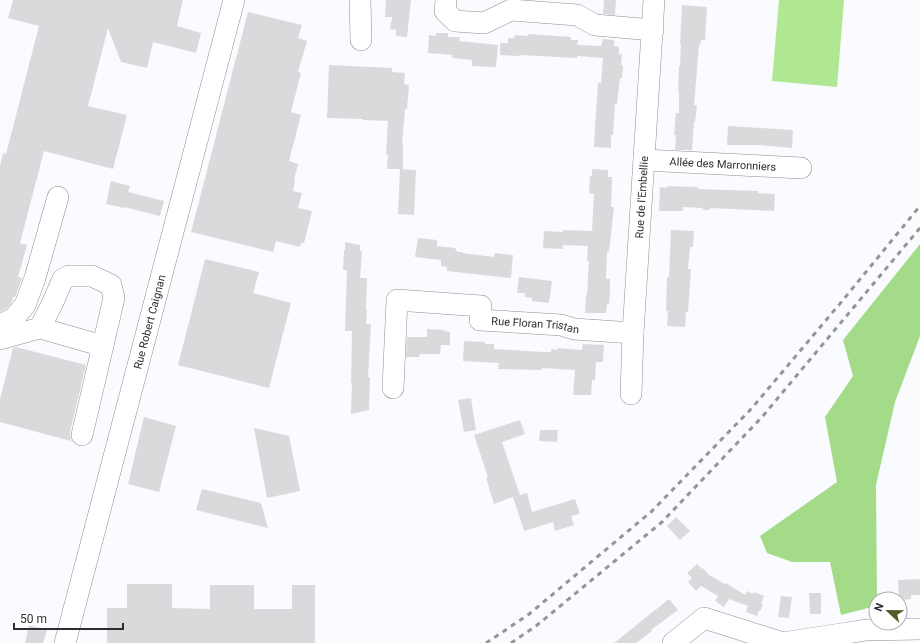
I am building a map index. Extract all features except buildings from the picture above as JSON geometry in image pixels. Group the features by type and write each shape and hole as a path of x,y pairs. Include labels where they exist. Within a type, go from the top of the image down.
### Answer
{"street":[{"name":"Rue Robert Caignan","path":"65,643 234,0"},
{"path":"360,0 361,40"},
{"path":"446,0 445,10 455,21 484,24 511,10 576,15 595,25 653,30"},
{"name":"Rue de l'Embellie","path":"631,394 633,333 654,0"},
{"name":"Allée des Marronniers","path":"644,160 801,168"},
{"path":"0,324 3,324 15,317 25,304 35,278 58,197"},
{"path":"40,328 63,279 69,276 92,276 111,285 114,298 82,435"},
{"name":"Rue Floran Tristan","path":"392,388 397,300 481,306 480,320 561,325 574,329 633,333"},
{"path":"0,339 40,328 103,346"},
{"path":"673,643 704,618 783,643 866,630 920,629"}],"green space":[{"path":"779,0 844,0 837,87 772,81"},
{"path":"920,244 920,336 895,402 876,485 877,591 868,591 868,608 841,615 830,562 792,562 767,553 760,536 837,482 825,417 853,376 843,340"}],"railway":[{"path":"486,643 528,615 652,511 752,408 920,206"},
{"path":"511,643 536,626 662,522 762,417 920,228"}]}
